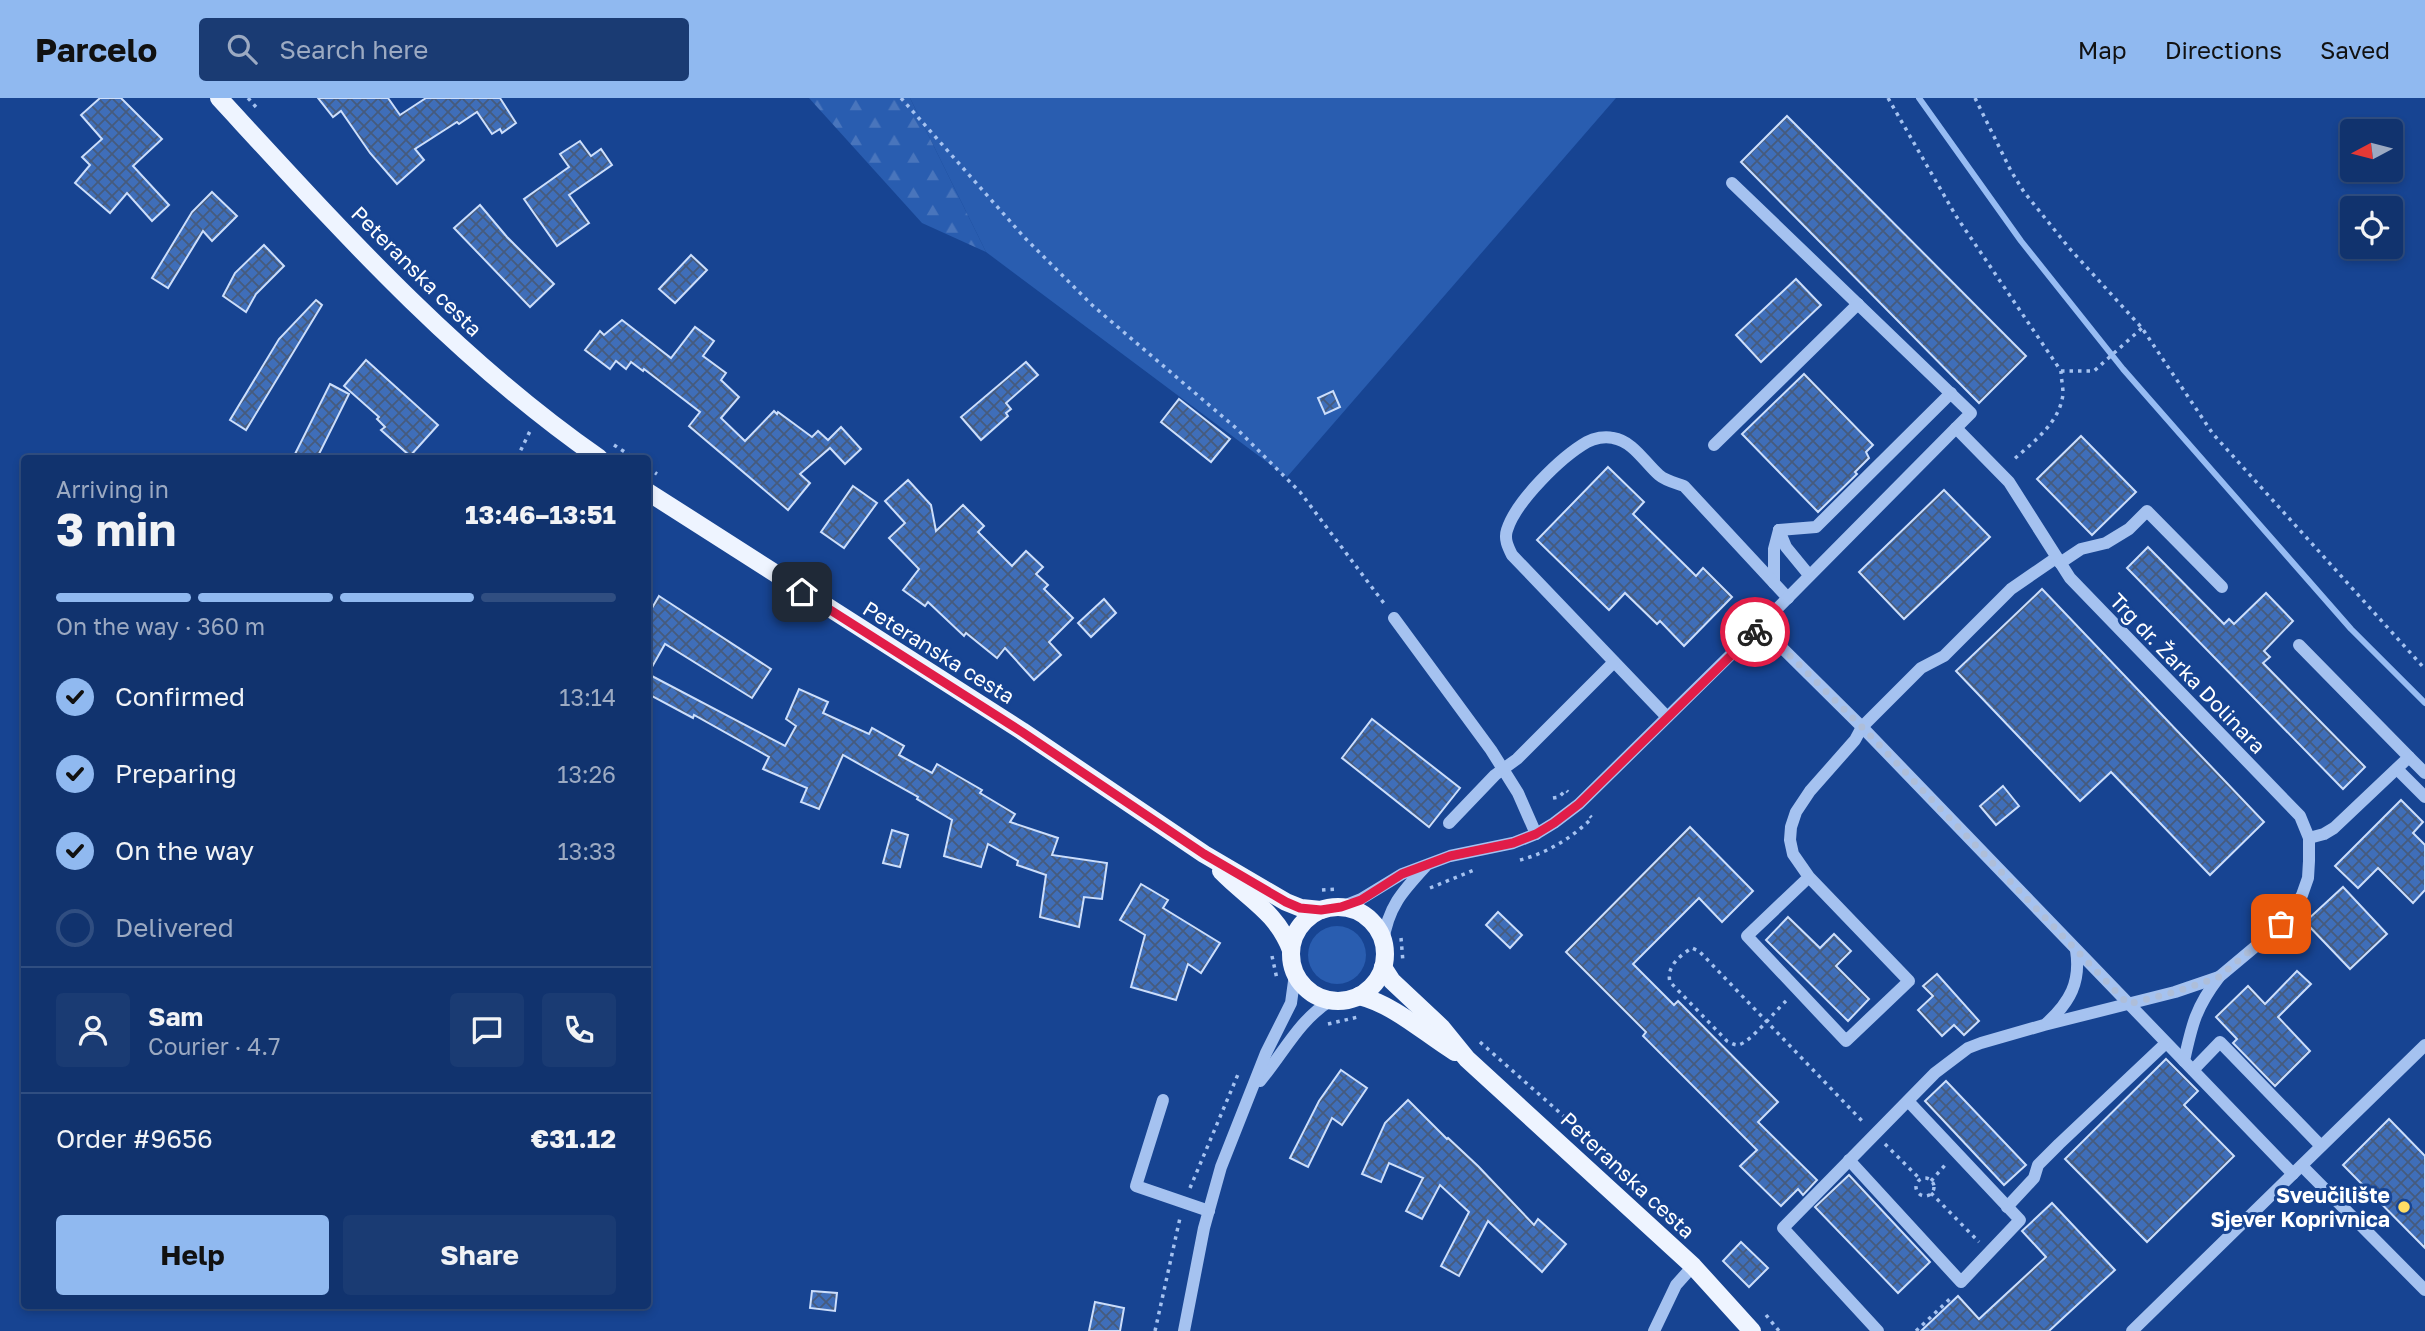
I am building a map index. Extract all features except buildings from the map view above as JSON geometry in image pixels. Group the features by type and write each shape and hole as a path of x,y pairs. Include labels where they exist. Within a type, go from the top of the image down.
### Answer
{"main road":[{"name":"Peteranska cesta","path":"219,98 375,266 458,345 539,413 595,455"},
{"name":"Peteranska cesta","path":"651,494 1022,732 1204,854 1286,902 1300,908 1321,910"},
{"name":"Peteranska cesta","path":"1204,854 1228,879 1265,909 1283,931 1291,950"},
{"path":"1341,907 1355,910 1377,928 1383,942 1383,967 1370,988 1359,996 1345,1001 1330,1001 1316,996 1304,987 1295,974 1291,950 1300,925 1310,916 1321,910 1341,907"},
{"name":"Peteranska cesta","path":"1383,967 1392,981 1441,1027 1467,1059 1693,1266 1752,1331"},
{"name":"Peteranska cesta","path":"1359,996 1371,999 1401,1016 1467,1059"}],"street":[{"path":"1341,907 1361,900 1402,874 1427,864 1468,850 1513,843 1536,834 1579,804 1971,413 1732,183"},
{"path":"1714,445 1858,304"},
{"path":"1779,530 1816,527 1951,393"},
{"name":"Trg dr. Žarka Dolinara","path":"1956,428 2009,482 2070,578 2300,816 2309,838"},
{"path":"1667,717 1512,555 1506,531 1517,509 1556,467 1587,442 1617,438 1634,450 1661,477 1684,486 1787,598"},
{"path":"1809,877 1747,936 1846,1041 1909,981 1809,877 1793,854 1790,840 1796,812 1810,791 1856,740 1862,727 1921,668 1944,656 2011,589 2081,549 2106,544 2129,529 2147,511 2222,587"},
{"path":"1779,530 1786,547 1809,575"},
{"path":"1774,583 1774,549 1779,530"},
{"path":"1394,618 1503,769 1518,793 1536,834"},
{"path":"1760,626 1862,727 2188,1065 2425,1290"},
{"path":"2300,645 2425,773"},
{"path":"1449,823 1614,662"},
{"path":"2188,1065 2196,1013 2203,998 2219,977 2293,911 2308,878 2309,838 2334,828 2409,757"},
{"path":"2397,769 2425,797"},
{"path":"1383,942 1390,912 1399,895 1427,864"},
{"path":"2044,1025 2071,996 2079,965 2076,950"},
{"path":"1184,1331 1221,1167 1266,1054 1291,1003 1295,974"},
{"path":"1878,1331 1783,1228 1935,1073 1968,1048 1981,1042 2175,992 2219,977"},
{"path":"1253,1090 1276,1063 1296,1031 1314,1011 1330,1001"},
{"path":"2188,1065 2220,1042 2321,1146"},
{"path":"2007,1207 2034,1178 2038,1165 2166,1043"},
{"path":"2132,1331 2425,1045"},
{"path":"1163,1100 1136,1186 1209,1211"},
{"path":"1849,1160 1961,1282 2020,1220 1908,1101"},
{"path":"1654,1331 1676,1285 1693,1266"}],"path":[{"path":"248,98 257,107"},
{"path":"901,98 1024,237 1092,305 1236,428 1300,492 1394,618"},
{"path":"1888,98 1956,216 2061,370 2063,395 2056,415 2036,440 2000,472"},
{"path":"1975,98 2024,192 2070,249 2142,328 2213,434 2425,669"},
{"path":"2061,370 2094,371 2142,328"},
{"path":"518,455 539,413"},
{"path":"612,443 630,455"},
{"path":"1797,989 1766,1021 1741,1044 1735,1045 1727,1041 1670,982 1668,974 1685,952 1692,948 1699,951 1766,1021 1875,1134 1920,1179"},
{"path":"1270,949 1277,990"},
{"path":"1296,1031 1307,1038 1329,1023 1369,1017"},
{"path":"1155,1331 1163,1287 1185,1202 1196,1169 1240,1070"},
{"path":"1931,1181 1956,1152"},
{"path":"1920,1179 1931,1181 1934,1188 1931,1194 1924,1196 1917,1193 1916,1184 1920,1179"},
{"path":"1931,1194 1989,1253"},
{"path":"1916,1331 1957,1293 1961,1282"}],"green space":[{"path":"809,98 910,98 986,252 922,223"},
{"path":"910,98 1616,98 1287,477 986,252"},
{"path":"1337,926 1353,931 1361,939 1366,955 1361,971 1353,979 1337,984 1321,979 1313,971 1308,955 1313,939 1321,931"}],"waterway":[{"path":"1919,98 2021,241 2123,369 2351,629 2425,703"}],"way so far":[{"path":"1755,632 1760,626 1862,727 2128,1004 2219,977 2281,924"}],"place":[{"name":"Sveučilište Sjever Koprivnica","path":"2404,1207"}],"route":[{"path":"802,592 1022,732 1204,854 1286,902 1300,908 1321,910 1361,900 1402,874 1450,856 1468,850 1513,843 1554,823 1579,804 1755,632"}]}
